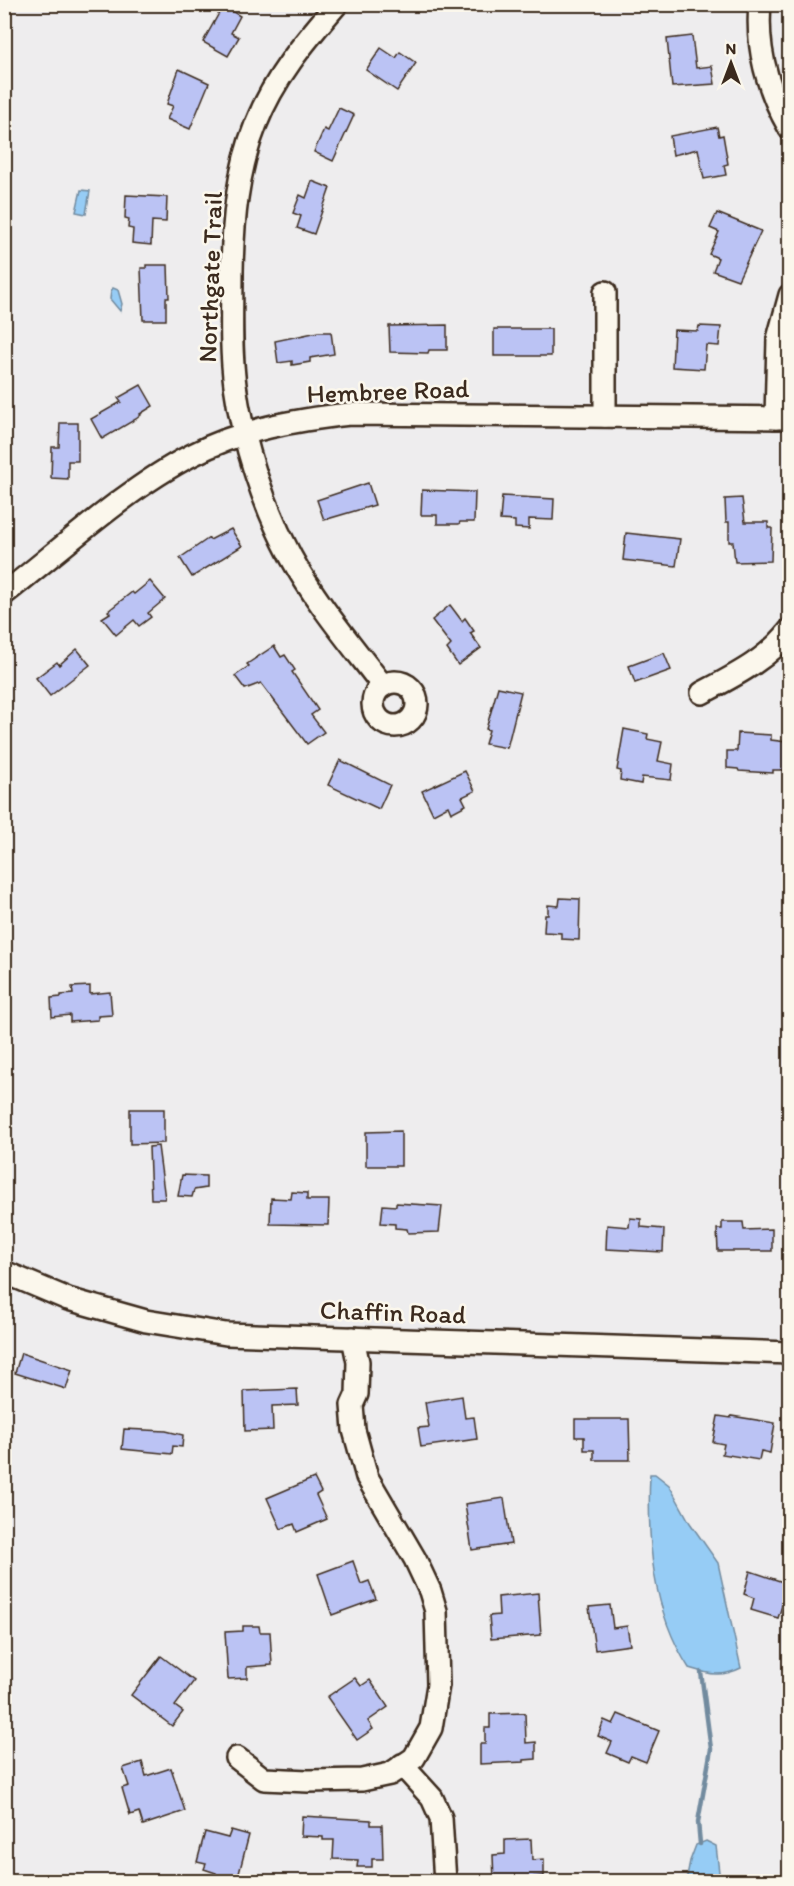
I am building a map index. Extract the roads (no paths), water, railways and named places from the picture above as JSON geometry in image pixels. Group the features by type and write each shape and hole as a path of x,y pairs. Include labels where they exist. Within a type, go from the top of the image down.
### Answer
{"street":[{"name":"Northgate Trail","path":"337,4 300,46 278,79 256,124 241,173 233,229 231,333 235,384 244,433 267,503 291,556 317,598 383,686"},
{"path":"760,4 759,32 762,60 769,86 789,129"},
{"path":"605,416 606,292"},
{"path":"783,418 778,339 789,295"},
{"name":"Hembree Road","path":"4,594 139,486 192,454 244,433 296,420 350,414 783,418"},
{"path":"702,693 750,667 779,645 789,630"},
{"name":"Chaffin Road","path":"4,1272 68,1299 146,1321 226,1334 789,1353"},
{"path":"237,1758 264,1779 362,1780 390,1774 414,1758 431,1728 438,1685 436,1611 430,1591 415,1559 367,1477 354,1430 352,1405 345,1395 344,1364 353,1338"},
{"path":"402,1766 432,1798 441,1818 445,1881"}],"water":[{"path":"81,190 90,191 86,214 76,212"},
{"path":"113,288 118,290 122,304 120,311 110,299"},
{"path":"650,1474 655,1474 669,1485 690,1523 718,1563 741,1668 715,1674 689,1668 677,1646 667,1623 654,1575 650,1525"},
{"path":"706,1841 716,1846 720,1881 686,1881 696,1845"}],"waterway":[{"path":"700,1844 698,1822 711,1749 701,1672"}]}
